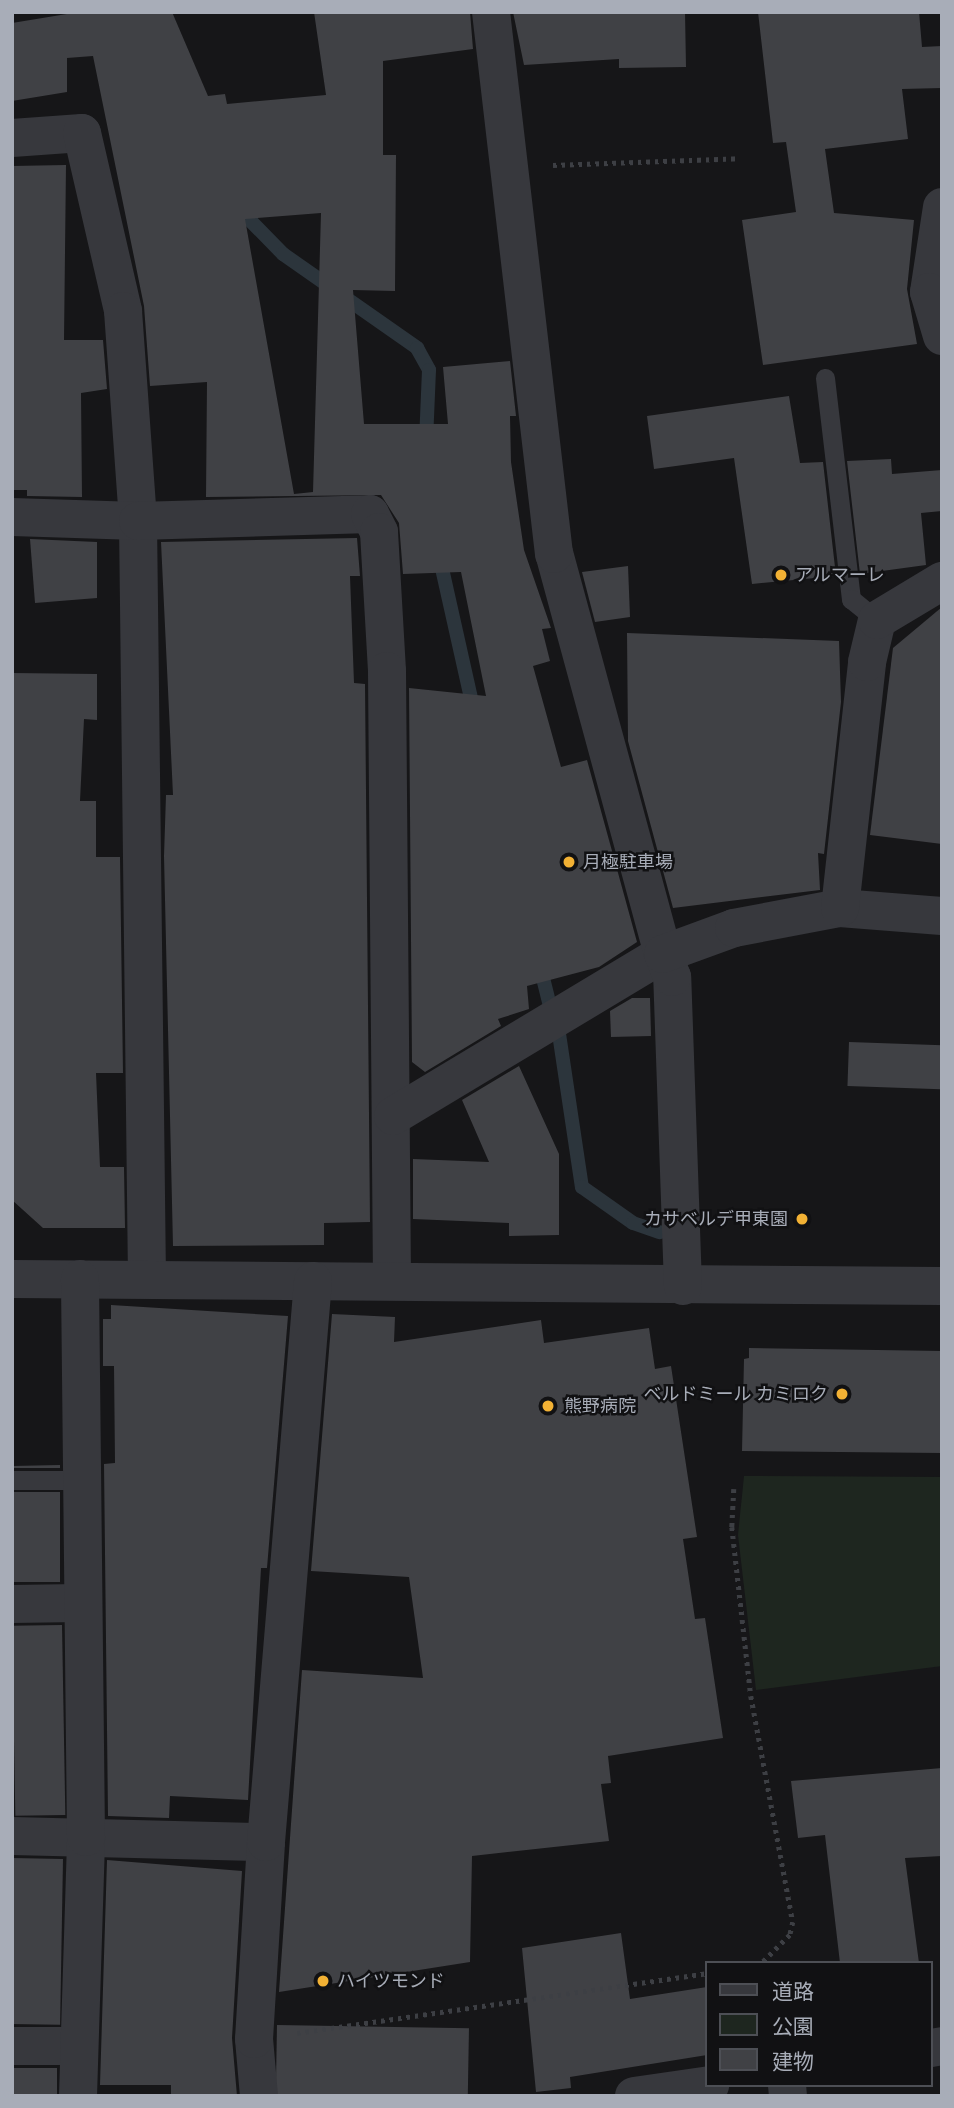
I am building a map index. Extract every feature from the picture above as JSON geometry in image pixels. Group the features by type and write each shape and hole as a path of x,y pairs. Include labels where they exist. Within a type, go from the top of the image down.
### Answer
{"street":[{"path":"491,12 554,554 663,954 672,977 683,1286"},
{"path":"12,138 82,133 123,311 138,522 147,1279"},
{"path":"942,207 929,292 942,336"},
{"path":"12,517 138,522 370,514 379,532 393,1116 392,1282"},
{"path":"840,908 867,662 877,620 942,581"},
{"path":"393,1116 663,954 734,928 840,908 942,916"},
{"path":"12,1279 942,1286"},
{"path":"78,2096 86,1836 79,1603 80,1279"},
{"path":"259,2096 254,2039 266,1842 313,1281"},
{"path":"12,1604 79,1603"},
{"path":"12,1836 266,1842"},
{"path":"12,2046 78,2046"},
{"path":"634,2096 706,2086"}],"lane":[{"path":"825,378 851,599 877,620"},
{"path":"12,1480 79,1480"}],"path":[{"path":"507,166 740,158"},
{"path":"734,1489 751,1696 793,1922 790,1935 764,1961"},
{"path":"254,2039 706,1973"}],"green space":[{"path":"744,1476 942,1477 942,1666 756,1690 738,1535"}],"building":[{"path":"79,12 172,12 208,96 225,94 227,104 326,95 314,12 470,12 473,49 383,61 383,155 396,155 395,291 353,290 364,424 448,424 443,367 510,361 516,416 510,416 511,462 524,550 551,628 542,629 550,661 533,666 561,767 587,760 637,942 599,967 527,986 529,1009 498,1019 501,1026 425,1072 412,1062 409,688 486,696 461,572 403,574 399,523 381,495 206,497 207,382 150,386 144,306 93,56 67,58 67,92 12,101 12,23","holes":["321,213 313,492 294,494 245,219"]},
{"path":"513,12 685,12 686,67 619,68 619,59 524,65"},
{"path":"758,12 919,12 922,47 942,46 942,88 902,89 908,139 825,149 834,213 914,220 907,289 917,344 763,365 742,220 796,212 786,142 773,143"},
{"path":"66,165 64,340 103,340 107,389 81,393 82,497 27,496 27,490 12,490 12,166"},
{"path":"789,396 800,463 823,462 836,576 752,584 734,458 654,469 647,416"},
{"path":"891,459 892,474 942,470 942,511 921,513 926,565 860,574 847,461"},
{"path":"357,538 360,576 350,576 354,683 365,684 370,1222 324,1223 324,1245 173,1246 164,856 166,795 173,795 161,542"},
{"path":"30,539 97,542 97,598 35,603"},
{"path":"628,566 630,617 595,622 582,572"},
{"path":"942,607 942,844 870,835 893,648"},
{"path":"627,633 839,641 841,702 824,854 818,853 820,890 673,908 628,741"},
{"path":"12,673 97,674 97,720 84,719 80,801 96,801 96,857 120,857 123,1073 96,1073 100,1167 124,1167 125,1228 43,1228 12,1200"},
{"path":"632,998 650,998 651,1036 611,1037 610,1011"},
{"path":"849,1042 942,1045 940,1089 847,1086"},
{"path":"519,1066 559,1154 559,1235 509,1236 509,1223 413,1219 413,1159 489,1162 462,1100"},
{"path":"111,1305 288,1316 267,1568 261,1568 248,1800 170,1796 169,1818 108,1816 104,1464 115,1463 114,1366 103,1366 103,1319 111,1319"},
{"path":"332,1314 395,1317 394,1342 541,1320 544,1343 649,1328 655,1369 671,1366 697,1537 683,1539 695,1619 705,1618 723,1738 608,1756 611,1783 601,1784 609,1841 472,1856 470,1962 279,1992 302,1670 423,1678 409,1577 311,1571"},
{"name":"ベルドミール カミロク","path":"749,1348 942,1351 942,1453 742,1451 744,1359 749,1358"},
{"path":"60,1465 60,1468 12,1468 12,1466"},
{"path":"12,1492 60,1492 60,1582 12,1582"},
{"path":"62,1625 65,1815 15,1816 12,1626"},
{"path":"942,1768 942,1856 905,1858 919,1961 840,1961 825,1835 798,1838 791,1781"},
{"path":"12,1858 63,1859 60,2025 12,2024"},
{"path":"107,1860 242,1871 232,2038 237,2096 171,2096 171,2085 100,2085"},
{"path":"621,1933 630,1999 706,1987 706,2055 570,2077 571,2088 536,2092 522,1948"},
{"path":"277,2025 469,2028 468,2096 276,2096"},
{"path":"12,2068 57,2068 57,2096 12,2096"}],"waterway":[{"path":"237,207 283,254 417,348 429,370 426,441"},
{"path":"439,555 474,712"},
{"path":"540,966 552,1014"},
{"path":"558,1027 582,1187 633,1223 659,1232"}],"place":[{"name":"アルマーレ","path":"781,575"},
{"name":"月極駐車場","path":"569,862"},
{"name":"カサベルデ甲東園","path":"802,1219"},
{"name":"ベルドミール カミロク","path":"842,1394"},
{"name":"熊野病院","path":"548,1406"},
{"name":"ハイツモンド","path":"323,1981"}]}
